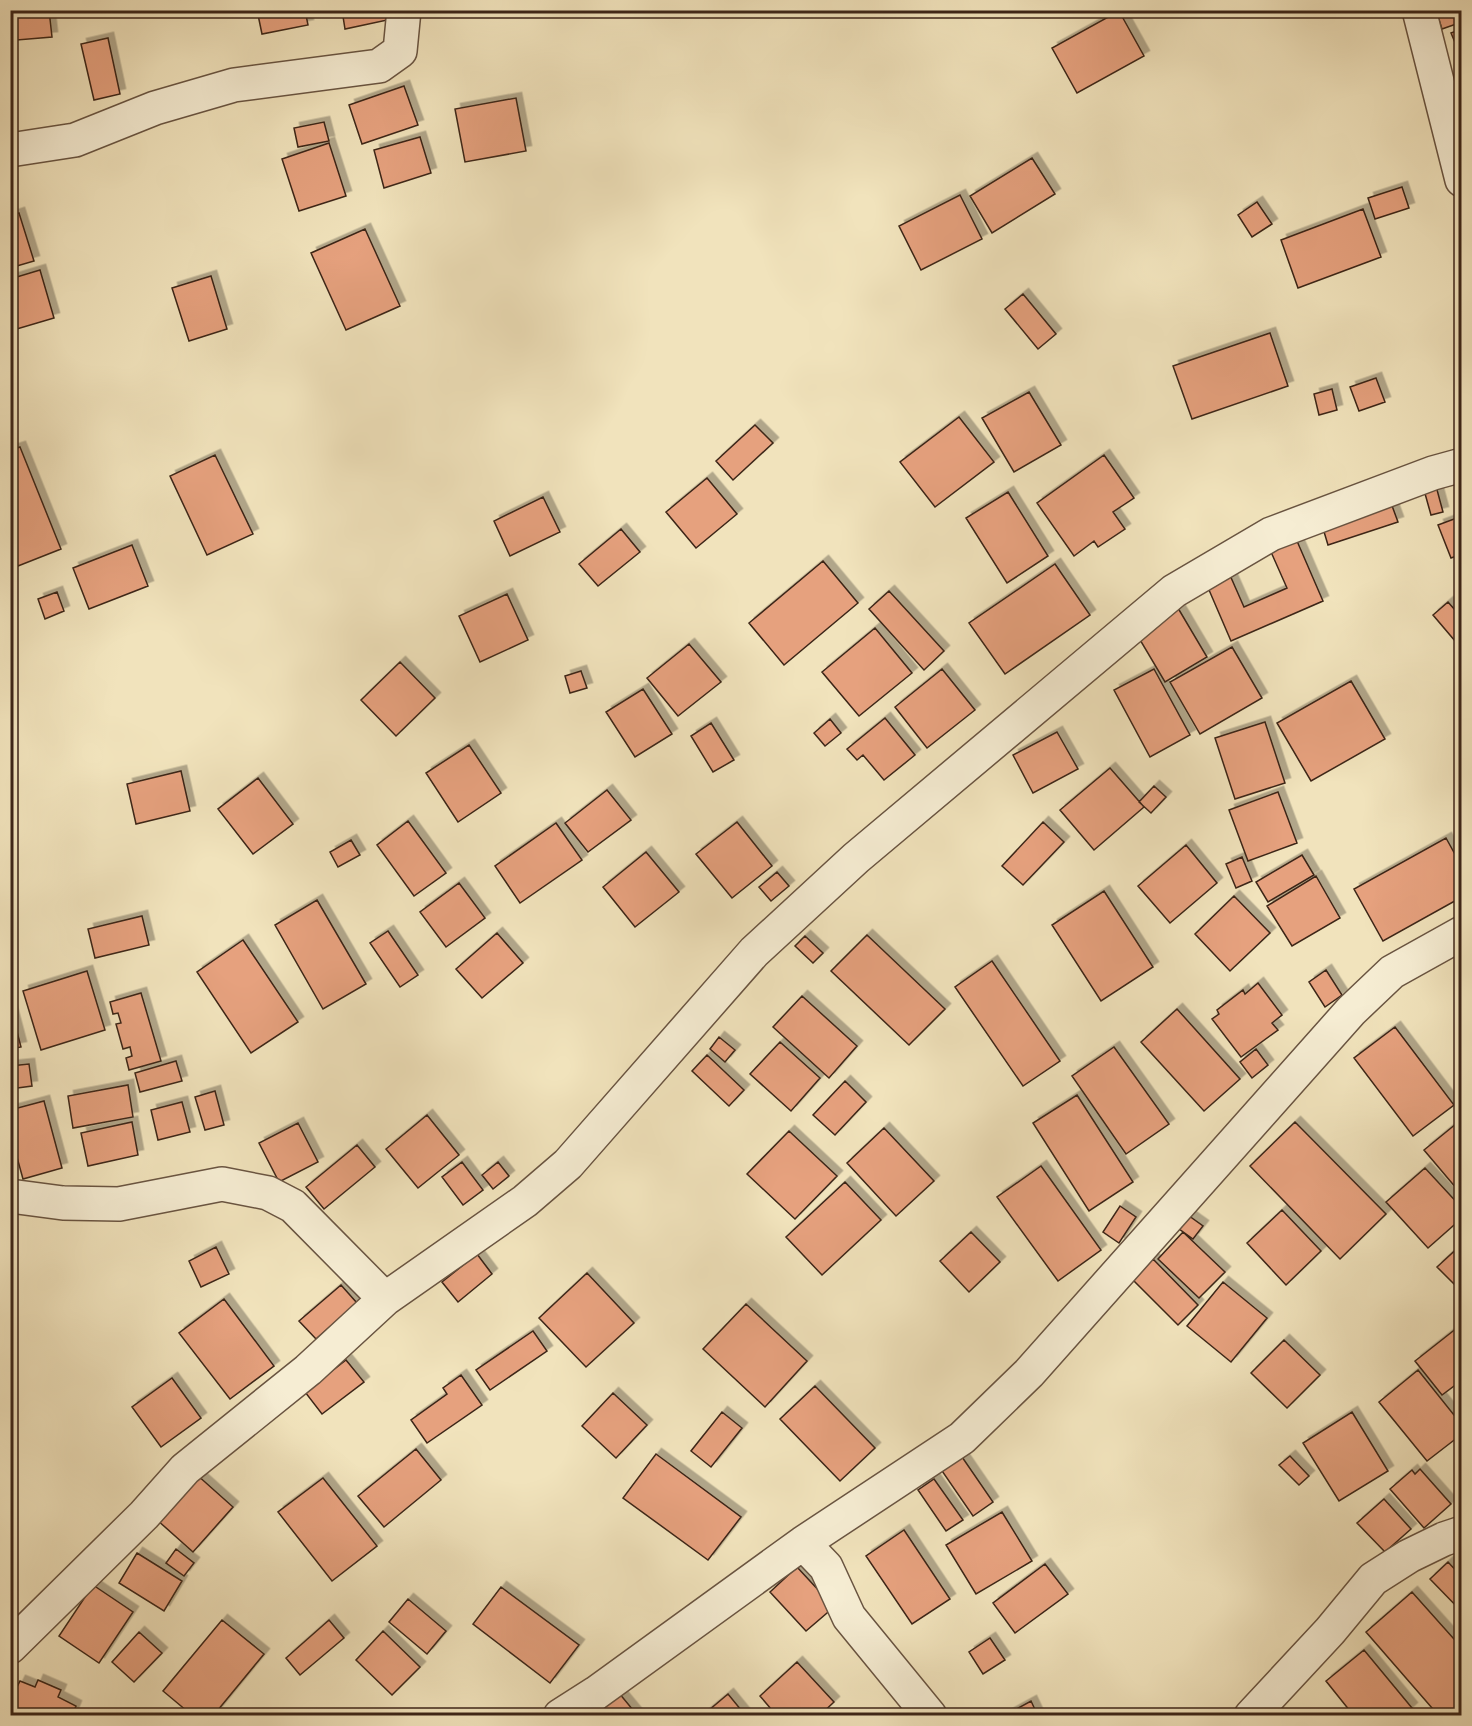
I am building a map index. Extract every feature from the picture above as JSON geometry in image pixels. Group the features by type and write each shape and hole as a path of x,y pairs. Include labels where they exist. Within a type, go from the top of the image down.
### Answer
{"street":[{"path":"10,150 75,140 155,108 234,85 379,66 400,51 404,10"},
{"path":"1419,10 1453,109 1461,180"},
{"path":"10,1647 144,1515 185,1470 308,1370 385,1299 525,1201 568,1164 754,952 856,858 1174,591 1271,534 1433,473 1461,465"},
{"path":"571,1713 803,1543 962,1438 1029,1373 1351,1011 1392,972 1461,933"},
{"path":"10,1196 63,1203 119,1204 222,1184 268,1193 293,1206 385,1299"},
{"path":"1251,1716 1373,1580 1409,1556 1461,1533"},
{"path":"803,1543 826,1567 849,1617 930,1716"}],"building":[{"path":"14,10 49,10 52,37 17,40"},
{"path":"257,10 305,10 308,25 262,34"},
{"path":"342,10 390,10 392,19 345,29"},
{"path":"1462,10 1462,22 1442,29 1436,11"},
{"path":"1119,11 1144,56 1077,93 1052,48"},
{"path":"1462,29 1462,59 1451,33"},
{"path":"108,38 120,94 94,100 81,44"},
{"path":"404,86 418,125 362,144 349,105"},
{"path":"516,98 526,151 465,162 455,109"},
{"path":"324,122 329,141 298,147 294,128"},
{"path":"420,137 431,173 384,188 374,150"},
{"path":"329,143 346,196 299,211 282,159"},
{"path":"1032,158 1055,194 992,233 970,196"},
{"path":"1402,187 1409,208 1375,219 1368,198"},
{"path":"960,195 982,239 921,270 899,226"},
{"path":"1257,202 1272,224 1252,237 1238,215"},
{"path":"1363,209 1381,257 1298,288 1281,240"},
{"path":"19,213 34,261 10,268 10,216"},
{"path":"365,229 400,306 346,330 311,253"},
{"path":"40,270 54,318 10,331 10,279"},
{"path":"211,276 227,329 189,341 172,288"},
{"path":"1023,294 1056,334 1038,349 1005,309"},
{"path":"1270,333 1288,386 1192,419 1173,366"},
{"path":"1376,378 1385,402 1359,411 1350,387"},
{"path":"1332,389 1337,410 1319,415 1314,394"},
{"path":"1029,392 1061,445 1014,472 982,418"},
{"path":"959,417 994,462 935,507 900,462"},
{"path":"755,425 773,443 733,480 716,461"},
{"path":"20,447 61,549 18,566 10,546 10,450"},
{"path":"215,455 253,534 207,555 170,476"},
{"path":"1104,455 1134,498 1113,512 1125,529 1098,547 1094,541 1074,556 1037,503"},
{"path":"707,478 737,514 696,548 666,512"},
{"path":"1436,486 1443,512 1431,515 1424,490"},
{"path":"1008,492 1048,556 1007,583 966,518"},
{"path":"543,497 560,532 510,556 494,521"},
{"path":"1391,503 1398,522 1328,545 1322,525"},
{"path":"1462,516 1462,554 1451,558 1438,525"},
{"path":"621,529 640,552 598,586 579,564"},
{"path":"1297,541 1323,601 1231,641 1206,583 1229,573 1244,607 1287,588 1271,552"},
{"path":"132,545 148,586 89,609 73,568"},
{"path":"823,561 858,603 784,665 749,623"},
{"path":"1055,564 1090,615 1005,674 969,623"},
{"path":"889,591 944,651 924,670 869,609"},
{"path":"57,592 64,611 45,619 38,599"},
{"path":"507,594 528,640 480,662 459,616"},
{"path":"1448,602 1462,618 1461,648 1433,615"},
{"path":"1175,603 1207,657 1165,682 1133,628"},
{"path":"875,628 912,673 859,716 822,672"},
{"path":"689,644 721,682 678,716 647,678"},
{"path":"1232,647 1262,698 1200,734 1170,682"},
{"path":"400,662 435,698 396,736 361,700"},
{"path":"942,669 975,710 927,748 895,707"},
{"path":"1154,669 1190,735 1150,757 1114,690"},
{"path":"581,671 587,688 570,693 565,676"},
{"path":"1351,681 1385,739 1311,781 1277,723"},
{"path":"643,689 672,734 635,757 606,712"},
{"path":"885,718 915,755 884,780 863,755 857,760 847,749"},
{"path":"830,719 841,733 825,746 814,733"},
{"path":"1265,722 1285,783 1235,799 1215,738"},
{"path":"711,723 734,760 713,772 691,736"},
{"path":"1057,732 1078,769 1033,793 1013,755"},
{"path":"469,745 501,793 458,822 426,773"},
{"path":"1110,768 1144,807 1094,850 1060,810"},
{"path":"181,771 190,811 136,824 127,784"},
{"path":"258,778 293,824 253,854 218,809"},
{"path":"1154,786 1166,797 1151,813 1139,802"},
{"path":"607,790 631,820 588,852 565,823"},
{"path":"1278,792 1297,843 1248,861 1229,810"},
{"path":"408,821 446,873 414,896 377,845"},
{"path":"737,822 772,866 732,898 696,854"},
{"path":"1043,822 1064,842 1023,885 1002,866"},
{"path":"556,823 582,860 520,903 495,866"},
{"path":"1446,838 1462,867 1462,897 1383,941 1354,889"},
{"path":"351,840 360,855 338,867 330,852"},
{"path":"1186,845 1217,883 1170,923 1138,886"},
{"path":"646,852 679,892 635,927 603,887"},
{"path":"1302,855 1314,875 1268,902 1256,882"},
{"path":"1242,857 1252,881 1236,888 1226,864"},
{"path":"777,872 789,886 771,901 759,887"},
{"path":"1316,876 1340,918 1292,946 1267,906"},
{"path":"459,883 485,918 446,947 420,912"},
{"path":"1104,891 1153,967 1101,1001 1052,925"},
{"path":"1234,896 1270,933 1230,971 1195,934"},
{"path":"317,900 366,984 323,1009 275,925"},
{"path":"142,916 149,945 95,958 88,929"},
{"path":"388,931 418,975 400,987 370,943"},
{"path":"497,933 523,963 482,998 456,969"},
{"path":"867,935 945,1009 909,1045 831,971"},
{"path":"805,936 823,953 813,963 795,946"},
{"path":"243,940 298,1022 251,1053 197,972"},
{"path":"992,961 1060,1061 1023,1086 955,987"},
{"path":"1326,970 1342,995 1325,1007 1309,982"},
{"path":"87,971 105,1030 41,1050 23,991"},
{"path":"1258,983 1282,1015 1272,1023 1278,1030 1241,1057 1212,1019 1219,1014 1217,1010 1243,990 1245,994"},
{"path":"141,993 161,1061 129,1070 126,1058 132,1056 130,1047 123,1049 116,1024 121,1023 118,1013 113,1014 110,1002"},
{"path":"802,996 857,1046 829,1078 773,1027"},
{"path":"10,1005 21,1047 10,1049"},
{"path":"1177,1009 1240,1079 1204,1111 1141,1042"},
{"path":"1395,1027 1454,1105 1413,1136 1354,1058"},
{"path":"719,1037 735,1050 725,1062 710,1049"},
{"path":"780,1042 820,1078 791,1111 750,1074"},
{"path":"1114,1047 1169,1124 1126,1154 1072,1076"},
{"path":"1256,1049 1268,1065 1252,1078 1240,1062"},
{"path":"707,1055 744,1090 729,1106 692,1071"},
{"path":"176,1061 182,1081 140,1092 135,1073"},
{"path":"29,1064 32,1086 10,1089 10,1066"},
{"path":"845,1081 866,1102 835,1135 813,1115"},
{"path":"128,1085 133,1117 73,1128 68,1096"},
{"path":"215,1091 224,1125 205,1130 195,1097"},
{"path":"1077,1095 1133,1182 1089,1211 1033,1123"},
{"path":"44,1101 62,1168 23,1179 10,1132 10,1110"},
{"path":"182,1102 190,1132 158,1140 151,1110"},
{"path":"427,1115 459,1155 418,1188 386,1149"},
{"path":"1462,1119 1462,1195 1424,1150"},
{"path":"132,1122 138,1155 88,1166 81,1133"},
{"path":"1295,1122 1386,1214 1340,1259 1250,1166"},
{"path":"298,1123 318,1162 279,1182 259,1143"},
{"path":"884,1128 934,1181 896,1216 847,1163"},
{"path":"789,1131 837,1176 795,1219 747,1174"},
{"path":"357,1145 375,1167 324,1209 306,1187"},
{"path":"462,1162 483,1190 463,1205 442,1177"},
{"path":"498,1162 509,1176 493,1189 482,1175"},
{"path":"1041,1166 1101,1250 1058,1281 997,1197"},
{"path":"1425,1168 1462,1208 1462,1218 1428,1248 1386,1202"},
{"path":"845,1182 881,1220 822,1275 786,1237"},
{"path":"1120,1206 1136,1217 1119,1243 1103,1232"},
{"path":"1282,1210 1321,1251 1286,1285 1247,1243"},
{"path":"1185,1213 1203,1226 1193,1239 1175,1226"},
{"path":"971,1232 1000,1262 969,1292 940,1261"},
{"path":"1183,1232 1225,1272 1199,1298 1158,1259"},
{"path":"1462,1244 1462,1292 1437,1267"},
{"path":"216,1247 229,1274 201,1287 189,1261"},
{"path":"477,1254 492,1274 458,1302 442,1282"},
{"path":"1153,1259 1198,1305 1178,1325 1132,1279"},
{"path":"587,1273 634,1323 586,1367 539,1318"},
{"path":"1223,1282 1267,1318 1231,1362 1187,1326"},
{"path":"341,1285 357,1303 316,1339 299,1321"},
{"path":"224,1299 274,1366 230,1399 179,1333"},
{"path":"746,1304 807,1361 765,1407 703,1349"},
{"path":"1462,1324 1462,1380 1442,1395 1415,1361"},
{"path":"533,1331 547,1351 490,1390 476,1370"},
{"path":"1284,1340 1320,1375 1287,1408 1251,1373"},
{"path":"346,1360 364,1382 322,1414 305,1392"},
{"path":"1418,1370 1462,1425 1462,1434 1427,1461 1379,1402"},
{"path":"461,1375 482,1405 427,1443 411,1420 447,1394 443,1388"},
{"path":"172,1378 201,1418 161,1447 132,1407"},
{"path":"815,1386 875,1448 840,1481 780,1419"},
{"path":"613,1393 647,1425 616,1458 582,1426"},
{"path":"722,1412 742,1428 711,1467 691,1451"},
{"path":"1352,1412 1388,1471 1339,1501 1303,1443"},
{"path":"416,1449 441,1480 384,1527 358,1496"},
{"path":"656,1454 741,1517 708,1560 623,1498"},
{"path":"960,1454 993,1502 973,1516 940,1468"},
{"path":"1290,1456 1309,1476 1299,1485 1279,1465"},
{"path":"1420,1469 1451,1504 1424,1528 1390,1489 1412,1470 1415,1474"},
{"path":"196,1474 233,1507 193,1552 156,1519"},
{"path":"323,1478 377,1546 332,1581 278,1512"},
{"path":"934,1479 963,1520 946,1531 918,1490"},
{"path":"1384,1499 1411,1529 1385,1552 1357,1523"},
{"path":"1002,1512 1032,1561 976,1594 946,1545"},
{"path":"904,1530 950,1599 912,1624 866,1556"},
{"path":"176,1549 194,1563 184,1576 166,1563"},
{"path":"137,1553 182,1581 164,1611 119,1583"},
{"path":"1448,1562 1462,1577 1462,1612 1430,1579"},
{"path":"1045,1564 1068,1594 1015,1633 993,1603"},
{"path":"797,1567 834,1607 806,1631 770,1592"},
{"path":"93,1585 133,1612 99,1663 59,1636"},
{"path":"501,1587 579,1645 550,1683 473,1624"},
{"path":"1412,1592 1462,1648 1462,1712 1457,1716 1439,1716 1366,1632"},
{"path":"408,1599 446,1631 427,1654 389,1622"},
{"path":"222,1620 264,1654 213,1716 193,1716 163,1691"},
{"path":"329,1620 344,1638 300,1675 286,1658"},
{"path":"383,1631 420,1667 392,1695 356,1660"},
{"path":"139,1632 162,1653 134,1682 112,1662"},
{"path":"990,1638 1005,1660 983,1674 969,1652"},
{"path":"1364,1650 1412,1708 1403,1716 1354,1716 1326,1681"},
{"path":"797,1662 834,1702 819,1716 777,1716 760,1696"},
{"path":"38,1680 61,1690 58,1697 76,1706 72,1716 10,1716 10,1701 20,1681 35,1687"},
{"path":"614,1687 638,1716 593,1716 588,1709"},
{"path":"728,1694 746,1716 702,1716"},
{"path":"1031,1701 1038,1716 1004,1716"}]}
